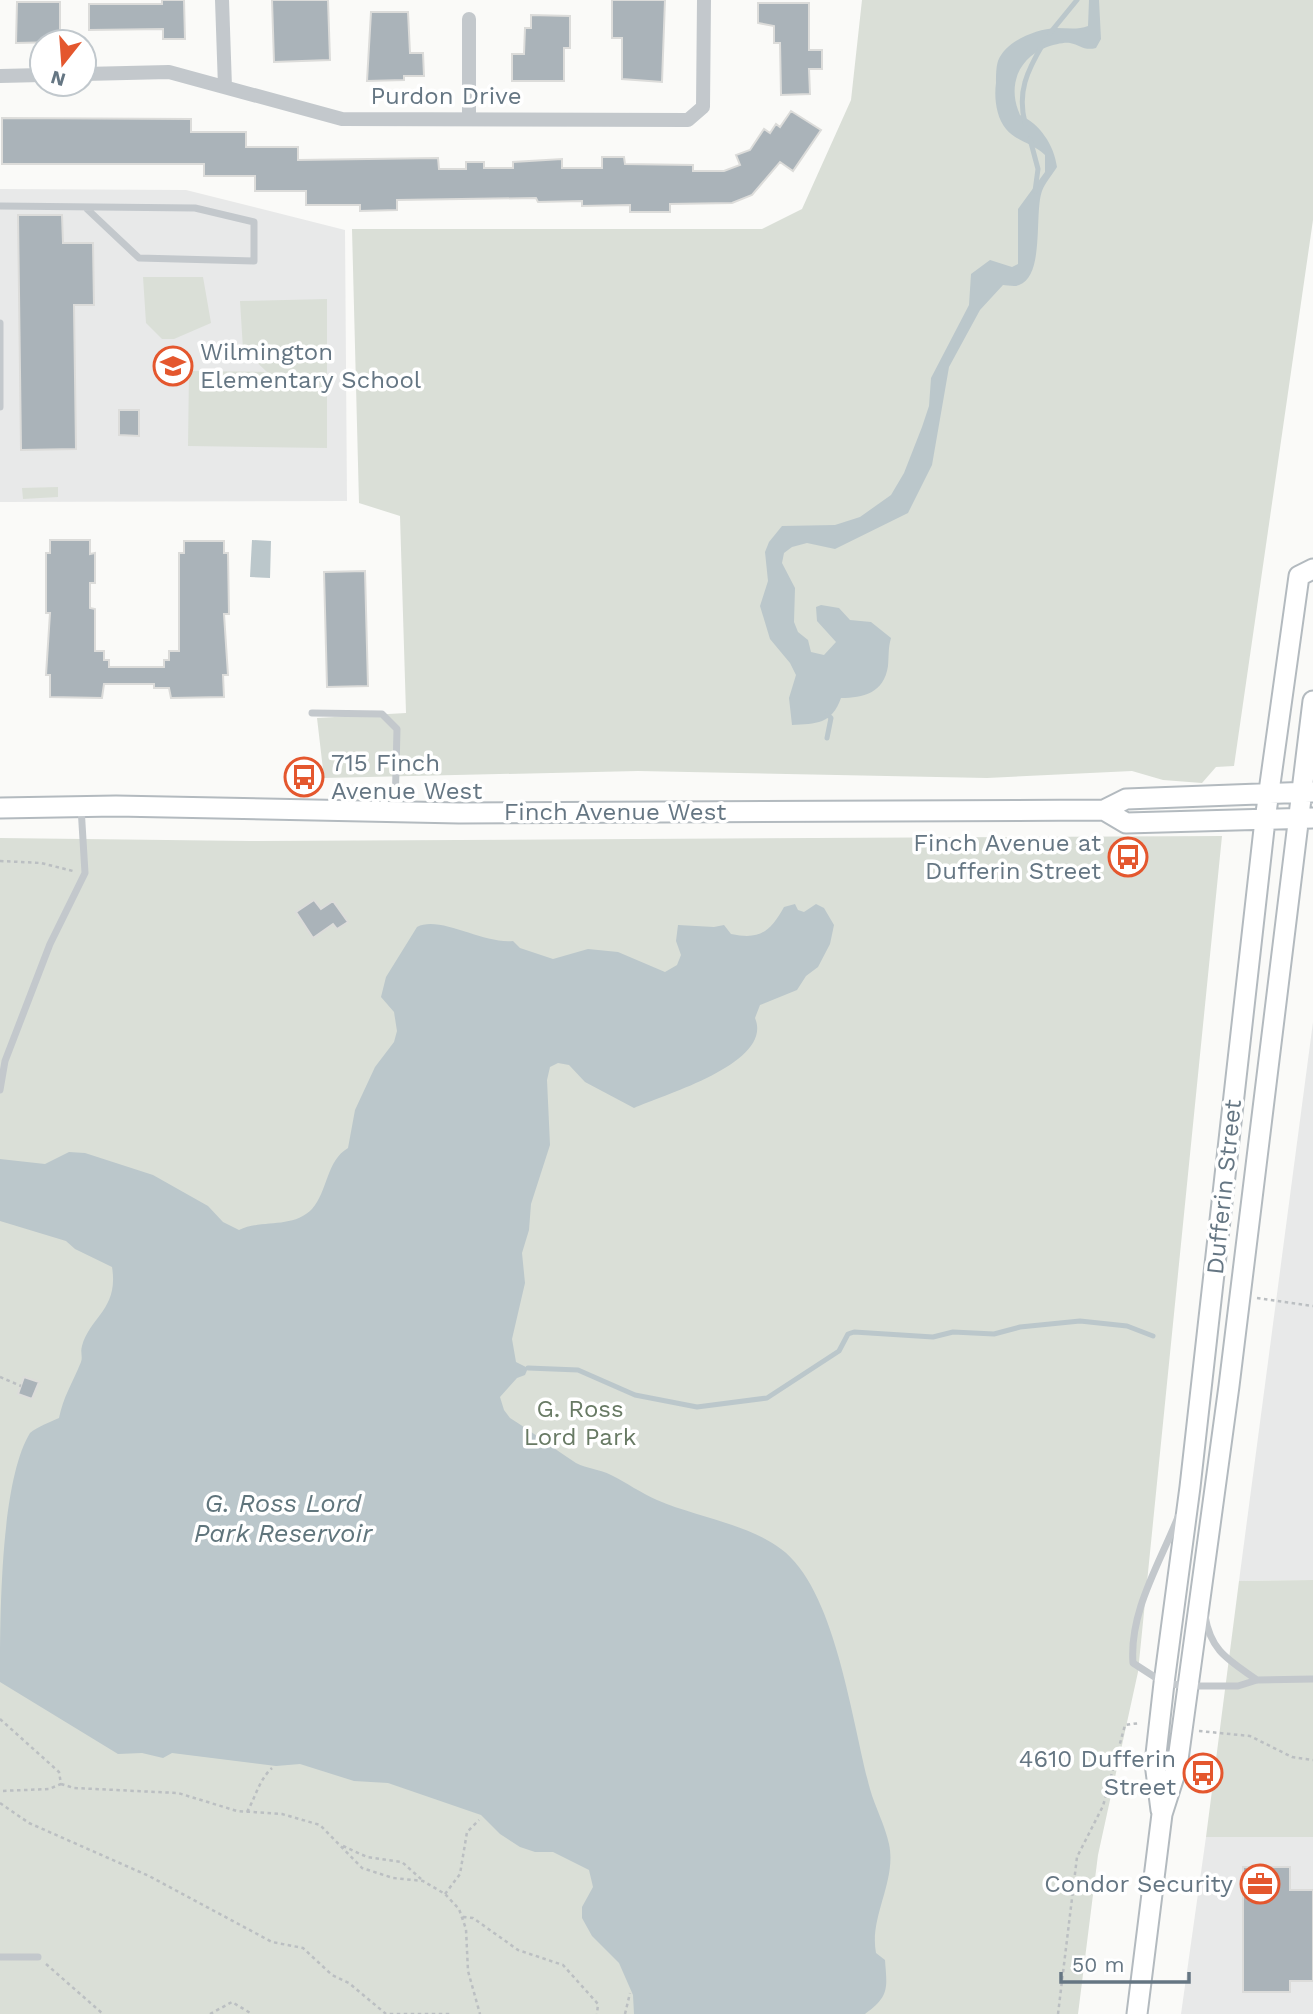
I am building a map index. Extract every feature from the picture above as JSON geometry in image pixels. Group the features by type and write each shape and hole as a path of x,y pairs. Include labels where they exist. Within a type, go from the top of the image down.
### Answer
{"main road":[{"name":"Dufferin Street","path":"1162,1814 1155,1763 1190,1487 1265,820 1299,576 1313,569"},
{"name":"Dufferin Street","path":"1137,2014 1162,1814 1177,1766 1229,1386 1305,819 1313,701"},
{"name":"Finch Avenue West","path":"0,808 80,806 395,812 1104,810 1126,799 1307,792"},
{"name":"Finch Avenue West","path":"1104,810 1126,823 1305,819"}],"street":[{"path":"222,0 225,88"},
{"name":"Purdon Drive","path":"98,74 169,72 342,119 688,120 703,107 704,0"},
{"path":"469,19 469,118"},
{"path":"0,76 28,75"}],"lane":[{"path":"0,206 87,209 195,208 254,222 254,261 139,258 87,209"},
{"path":"0,323 0,407"},
{"path":"312,713 382,714 397,729 395,812"},
{"path":"0,1090 5,1061 50,944 85,873 80,806"},
{"path":"1190,1487 1139,1610 1132,1644 1133,1663 1164,1683 1187,1686 1238,1686 1257,1679 1313,1679"},
{"path":"1201,1590 1209,1636 1221,1654 1257,1679"},
{"path":"0,1957 38,1957"}],"path":[{"path":"0,861 41,863 85,873"},
{"path":"1256,1298 1313,1306"},
{"path":"0,1377 21,1386"},
{"path":"0,1719 59,1772 61,1784"},
{"path":"1058,2014 1077,1857 1103,1806 1125,1725 1148,1724"},
{"path":"1208,1732 1250,1736 1292,1757 1313,1760"},
{"path":"247,1812 258,1792 261,1779 272,1768"},
{"path":"0,1791 49,1789 61,1784 74,1788 178,1793 247,1812 282,1814 320,1825 362,1868 393,1878 423,1881"},
{"path":"0,1802 29,1824 149,1876 272,1942 303,1948 332,1975 349,1983 385,2014 453,2014"},
{"path":"446,1894 460,1874 467,1832 479,1820"},
{"path":"340,1845 367,1857 402,1862 423,1881 446,1894 462,1917 466,1929 468,1971 480,2014"},
{"path":"462,1917 474,1918 518,1950 563,1965 598,2004 597,2014"},
{"path":"38,1957 103,2014"},
{"path":"625,2014 630,1993"},
{"path":"210,2014 232,2002 252,2014"}],"shaded area":[{"name":"Wilmington Elementary School","path":"0,189 186,190 345,230 347,501 0,502"},
{"path":"1313,1022 1313,1580 1239,1581"},
{"path":"1206,1837 1313,1837 1313,2014 1181,2014"}],"green space":[{"path":"862,0 1313,0 1313,220 1234,766 1216,767 1202,783 1163,780 1132,771 987,778 638,771 324,778 317,718 406,713 400,516 359,503 352,229 762,229 802,209 851,100"},
{"path":"143,277 203,277 211,323 174,339 162,339 146,323"},
{"path":"327,299 327,448 188,446 189,371 267,372 243,349 240,301"},
{"path":"58,487 58,497 23,499 22,488"},
{"name":"G. Ross Lord Park","path":"1222,836 1138,1672 1098,1855 1078,2014 0,2014 0,838 250,841"},
{"path":"1313,1580 1313,1837 1206,1837 1239,1581"}],"water":[{"path":"1089,0 1099,0 1101,39 1096,48 1068,43 1047,47 1029,58 1018,74 1015,94 1020,115 1034,124 1045,136 1057,167 1042,191 1036,257 1027,279 1017,286 1003,285 980,310 949,367 932,465 908,513 835,549 807,543 792,547 784,553 782,563 795,588 794,622 798,632 808,640 811,652 824,655 836,642 817,621 816,607 821,605 839,608 850,620 871,622 891,638 886,675 877,688 857,697 841,698 833,713 822,721 792,725 789,698 796,675 790,663 770,639 760,606 768,581 765,552 769,542 782,526 835,525 860,517 891,495 904,473 929,406 931,378 969,305 971,274 990,260 1012,267 1018,264 1018,209 1045,172 1045,155 1010,133 1000,119 995,94 998,61 1015,42 1031,34 1048,29 1088,26"},
{"path":"252,540 271,541 270,578 250,577"},
{"name":"G. Ross Lord Park Reservoir","path":"795,904 798,910 804,912 816,904 824,908 834,925 830,944 818,967 806,976 797,990 760,1005 755,1018 757,1034 748,1049 733,1063 691,1085 634,1108 585,1082 569,1065 558,1063 550,1067 547,1080 550,1145 531,1204 529,1230 522,1253 525,1283 512,1339 516,1362 528,1368 525,1375 517,1378 500,1397 510,1418 576,1463 607,1473 657,1500 767,1540 781,1549 800,1568 816,1594 829,1625 870,1789 889,1844 889,1872 875,1939 876,1953 885,1960 886,1985 879,2002 865,2014 634,2014 633,1995 619,1963 592,1936 582,1918 582,1907 593,1887 589,1870 553,1852 535,1852 520,1847 500,1834 481,1815 388,1783 354,1781 300,1764 276,1766 172,1753 163,1758 142,1753 118,1754 0,1682 0,1623 7,1516 20,1455 30,1433 59,1418 81,1362 81,1348 108,1303 113,1281 112,1267 75,1249 66,1241 0,1221 0,1159 45,1164 69,1152 85,1153 153,1175 208,1206 223,1222 239,1230 287,1222 312,1209 335,1160 348,1148 355,1110 375,1067 394,1042 397,1031 394,1012 381,997 386,977 417,927 437,925 501,941 513,941 520,948 553,959 588,949 618,952 665,972 677,965 681,955 676,941 678,925 724,925 731,934 757,935 774,923 784,907"}],"building":[{"path":"162,0 184,0 185,39 163,39 163,29 89,28 89,4 162,4"},
{"path":"272,0 328,0 330,60 274,62"},
{"path":"612,0 665,0 662,82 622,79 622,38 612,38"},
{"path":"17,2 60,2 60,28 28,28 28,43 16,43"},
{"path":"758,3 809,3 809,50 822,50 822,69 809,69 810,94 781,95 780,43 774,43 774,26 758,23"},
{"path":"371,12 408,12 410,53 423,53 424,76 404,76 404,80 367,81"},
{"path":"531,15 570,16 570,48 564,48 564,81 512,81 512,54 524,54 525,28 531,28"},
{"path":"791,111 821,130 793,171 780,162 752,195 732,203 670,204 670,212 630,212 630,205 582,206 582,201 538,202 536,198 397,200 397,210 360,211 360,205 306,205 306,191 255,191 255,176 204,176 204,164 2,164 2,118 191,119 191,132 246,132 246,147 298,147 298,160 438,158 439,169 466,169 466,162 484,162 484,168 513,168 513,162 562,159 562,168 602,168 602,157 624,157 625,164 693,165 693,171 724,171 740,165 736,155 750,150 764,129 770,133 776,124 780,127"},
{"path":"18,215 62,215 63,243 93,243 94,305 74,305 76,449 21,450"},
{"path":"119,410 139,410 139,436 119,435"},
{"path":"50,540 90,540 90,554 95,553 95,583 90,583 90,608 95,609 95,651 104,651 104,660 109,660 109,667 164,667 164,660 169,660 169,651 179,651 179,553 184,553 184,541 224,541 224,553 228,553 229,614 224,614 228,675 223,675 224,697 171,698 169,688 154,688 154,684 104,684 102,698 50,697 50,675 46,675 50,613 46,613 46,553 50,553"},
{"path":"365,571 368,686 327,687 324,572"},
{"path":"314,900 321,909 333,901 348,922 337,929 333,924 313,938 296,912"},
{"path":"24,1377 39,1382 32,1399 18,1394"},
{"path":"1243,1867 1290,1867 1290,1890 1313,1890 1313,1981 1290,1981 1290,1992 1243,1992"}],"waterway":[{"path":"1050,33 1077,0"},
{"path":"1025,123 1022,101 1025,82 1043,44"},
{"path":"1030,139 1038,169 1035,191"},
{"path":"827,714 831,718 827,738"},
{"path":"528,1368 578,1370 635,1395 697,1407 767,1398 839,1351 848,1334 854,1332 933,1337 953,1332 994,1334 1020,1327 1080,1321 1127,1326 1153,1336"}],"place":[{"name":"Wilmington Elementary School","path":"173,366"},
{"name":"715 Finch Avenue West","path":"304,777"},
{"name":"Finch Avenue at Dufferin Street","path":"1128,857"},
{"name":"4610 Dufferin Street","path":"1203,1773"},
{"name":"Condor Security","path":"1260,1884"}]}
